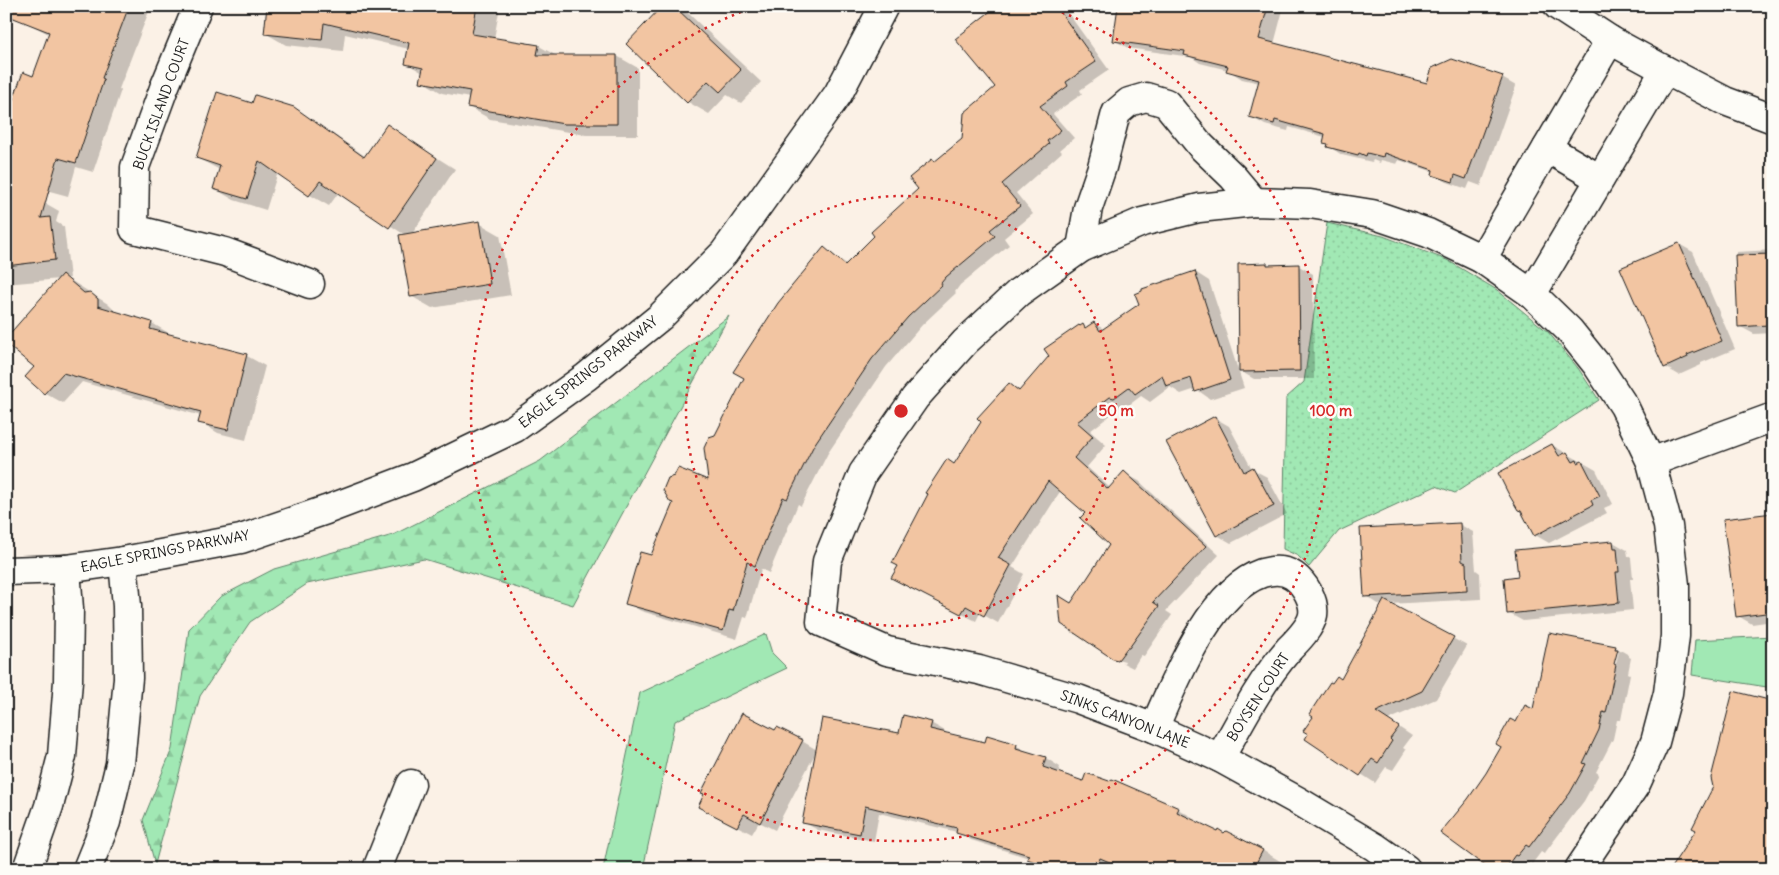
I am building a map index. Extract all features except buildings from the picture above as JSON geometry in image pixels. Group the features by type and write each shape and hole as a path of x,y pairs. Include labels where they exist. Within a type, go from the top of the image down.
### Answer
{"street":[{"name":"BUCK ISLAND COURT","path":"198,6 164,88 135,167 134,228 225,252 310,284"},
{"name":"EAGLE SPRINGS PARKWAY","path":"6,571 66,569 123,561 241,539 326,510 413,477 515,428 586,377 660,317 724,253 838,94 884,6"},
{"path":"1558,6 1610,40 1665,70 1725,101 1773,119"},
{"path":"1482,259 1610,40"},
{"path":"1532,294 1665,70"},
{"path":"1081,248 1088,208 1102,167 1116,113 1129,102 1146,97 1166,103 1200,146 1233,177 1254,202"},
{"path":"1547,148 1600,179"},
{"path":"1081,248 1142,222 1199,208 1254,202 1310,204 1372,214 1428,233 1482,259 1532,294 1569,330 1624,406 1650,462 1668,526 1675,585 1675,636 1668,693 1656,742 1636,784 1579,869"},
{"name":"SINKS CANYON LANE","path":"1081,248 1019,292 965,342 910,406 864,473 826,561 821,622 887,651 979,670 1078,699 1154,728 1220,758 1324,816 1375,847 1406,869"},
{"path":"1650,462 1768,419"},
{"path":"87,869 106,822 120,764 128,678 127,606 123,561"},
{"path":"27,869 50,806 62,756 68,681 69,609 66,569"},
{"name":"BOYSEN COURT","path":"1154,728 1201,630 1234,590 1253,576 1270,570 1288,571 1298,578 1310,596 1313,616 1304,633 1268,676 1244,713 1220,758"},
{"path":"377,869 411,784"},
{"path":"6,864 18,869"}],"green space":[{"path":"1327,223 1383,236 1447,260 1497,290 1548,332 1578,368 1599,400 1455,493 1436,486 1339,531 1309,567 1298,556 1283,549 1286,398 1304,382"},
{"path":"729,316 573,605 424,559 307,584 250,622 200,696 155,864 143,820 172,749 189,629 220,597 274,569 393,535 540,461"},
{"path":"766,634 772,653 787,668 675,721 643,869 603,869 640,693"},
{"path":"1773,636 1773,688 1692,675 1695,640"}]}
